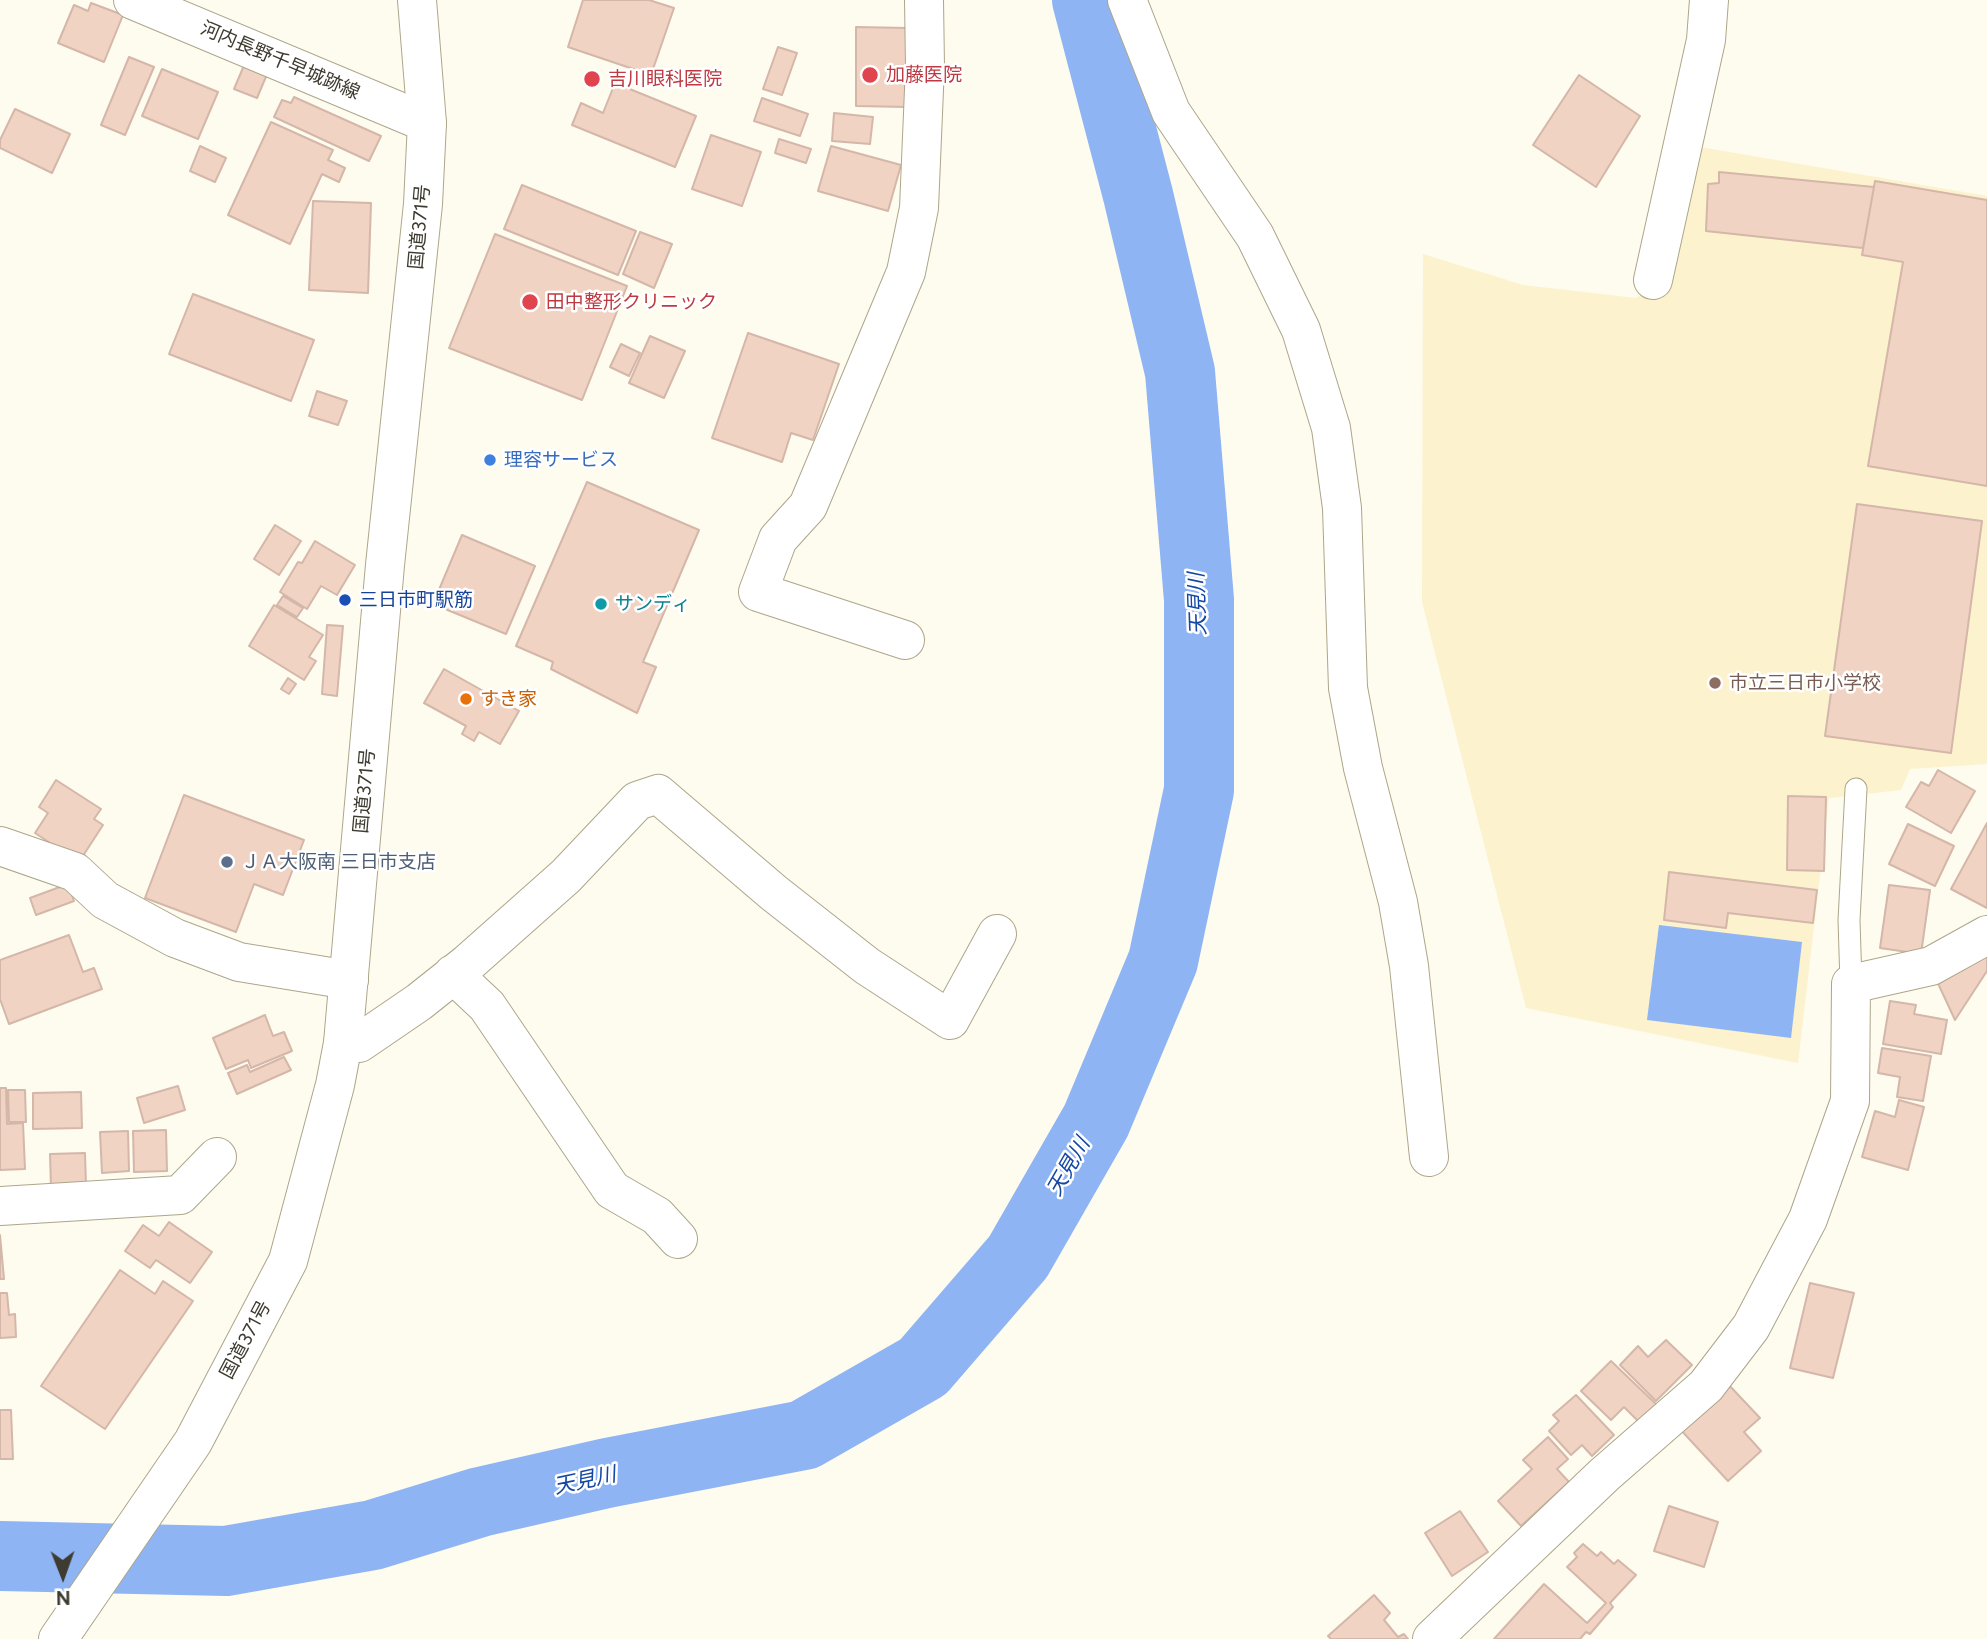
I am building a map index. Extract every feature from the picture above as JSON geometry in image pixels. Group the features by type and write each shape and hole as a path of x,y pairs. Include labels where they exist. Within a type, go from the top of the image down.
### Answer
{"main road":[{"name":"河内長野千早城跡線","path":"133,0 427,123"},
{"name":"国道371号","path":"58,1639 193,1442 288,1261 335,1085 343,1043 385,565 423,204 427,123 417,0"},
{"path":"905,640 758,592 778,539 808,506 906,272 919,208 925,66 924,0"},
{"path":"1127,0 1171,112 1255,236 1301,330 1331,428 1342,508 1348,688 1363,768 1398,902 1409,966 1429,1157"},
{"path":"1653,281 1706,40 1709,0"},
{"path":"343,1043 359,1043 419,1002 566,876 637,801 658,794 774,893 856,958 950,1020 997,934"},
{"path":"0,846 75,872 105,900 175,938 239,962 349,980"},
{"path":"1432,1639 1604,1475 1706,1386 1751,1327 1808,1219 1850,1101 1851,985 1931,966 1987,935"},
{"path":"453,975 487,1006 612,1190 657,1216 678,1239"},
{"path":"0,1206 180,1195 217,1157"}],"lane":[{"path":"1851,985 1849,920 1856,789"}],"shaded area":[{"name":"市立三日市小学校","path":"1700,147 1987,196 1987,764 1910,769 1901,790 1829,798 1798,1063 1526,1008 1422,602 1423,254 1523,285 1636,298 1670,279"}],"water":[{"path":"1659,925 1802,942 1791,1038 1647,1020"}],"building":[{"path":"583,0 649,0 674,8 651,75 568,47"},
{"path":"91,3 123,15 104,62 58,43 74,5 88,11"},
{"path":"856,27 907,28 907,107 856,106"},
{"path":"778,47 797,53 782,95 763,89"},
{"path":"129,57 154,67 125,135 101,125"},
{"path":"245,63 268,72 257,98 234,89"},
{"path":"162,69 218,92 198,139 142,116"},
{"path":"1579,75 1640,116 1596,187 1533,145"},
{"path":"615,83 696,116 675,167 572,125 581,103 603,113"},
{"path":"294,97 381,136 369,161 274,117 282,100 291,103"},
{"path":"762,98 808,114 800,136 754,121"},
{"path":"15,109 70,134 52,173 0,148 0,140"},
{"path":"834,113 873,117 870,144 832,141"},
{"path":"271,122 333,150 328,160 345,168 339,182 322,174 290,244 228,215"},
{"path":"711,135 761,152 742,206 692,189"},
{"path":"779,139 811,149 806,163 775,153"},
{"path":"200,146 226,158 215,182 190,171"},
{"path":"831,146 901,165 888,211 818,191"},
{"path":"1719,172 1874,187 1863,248 1706,231 1708,184 1719,183"},
{"path":"1875,181 1987,200 1987,486 1868,466 1903,262 1862,255"},
{"path":"522,185 636,231 618,275 504,229"},
{"path":"313,201 371,203 368,293 309,290"},
{"path":"640,232 672,244 654,288 623,274"},
{"path":"495,234 627,286 582,400 449,348"},
{"path":"193,294 314,340 291,401 169,354"},
{"path":"748,333 839,364 813,440 791,433 782,462 712,438"},
{"path":"650,336 685,351 664,398 629,383"},
{"path":"621,344 640,353 629,376 610,367"},
{"path":"317,391 347,401 338,425 309,416"},
{"name":"サンディ","path":"587,482 699,530 643,662 656,667 637,713 551,669 553,662 516,646"},
{"path":"1857,504 1982,521 1951,753 1825,736"},
{"path":"275,525 301,541 279,575 254,559"},
{"path":"462,535 535,566 506,634 433,604"},
{"path":"315,541 355,565 337,595 321,586 307,609 280,592 298,562 302,563"},
{"path":"283,596 303,608 297,617 277,605"},
{"path":"274,605 323,635 309,657 316,661 304,680 249,646"},
{"path":"327,625 343,626 337,696 322,694"},
{"path":"444,669 519,711 500,744 479,732 474,741 462,734 466,726 424,703"},
{"path":"288,678 296,684 289,694 281,689"},
{"path":"1938,770 1975,791 1951,833 1906,807 1921,782 1929,786"},
{"path":"56,780 101,809 94,819 103,825 79,862 35,833 48,813 39,807"},
{"name":"ＪＡ大阪南 三日市支店","path":"184,795 304,840 283,895 254,884 236,932 145,898"},
{"path":"1788,796 1826,797 1824,871 1787,870"},
{"path":"1987,823 1987,908 1951,889"},
{"path":"1908,824 1954,846 1935,886 1889,864"},
{"path":"1669,872 1817,890 1813,923 1728,913 1726,928 1664,920"},
{"path":"68,884 74,901 36,915 30,898"},
{"path":"1889,885 1930,890 1921,954 1880,948"},
{"path":"69,935 83,972 94,968 102,989 9,1024 0,999 0,960"},
{"path":"1987,952 1987,971 1955,1020 1935,977"},
{"path":"1890,1001 1916,1005 1914,1014 1947,1020 1941,1054 1883,1044"},
{"path":"265,1015 273,1036 284,1032 292,1051 251,1068 248,1060 226,1069 213,1038"},
{"path":"1882,1048 1931,1056 1923,1101 1897,1097 1900,1077 1878,1073"},
{"path":"284,1057 291,1070 237,1094 228,1073 247,1065 250,1072"},
{"path":"178,1086 185,1110 144,1123 137,1098"},
{"path":"0,1088 6,1088 7,1124 23,1123 25,1169 0,1170"},
{"path":"8,1090 25,1090 26,1122 9,1122"},
{"path":"81,1092 82,1128 33,1129 33,1093"},
{"path":"1899,1100 1924,1107 1908,1170 1862,1157 1875,1111 1895,1117"},
{"path":"166,1130 167,1171 134,1172 133,1131"},
{"path":"128,1131 129,1171 102,1173 100,1132"},
{"path":"85,1153 86,1186 51,1187 50,1154"},
{"path":"169,1222 212,1252 190,1283 156,1260 150,1268 125,1251 143,1225 159,1236"},
{"path":"0,1235 4,1279 0,1279"},
{"path":"120,1270 155,1294 163,1281 193,1301 105,1429 41,1386"},
{"path":"1810,1283 1854,1293 1833,1378 1790,1368"},
{"path":"0,1293 7,1293 9,1315 15,1314 16,1337 0,1338"},
{"path":"1666,1340 1692,1365 1656,1401 1620,1365 1638,1346 1648,1357"},
{"path":"1611,1361 1657,1405 1640,1423 1624,1407 1611,1420 1581,1391"},
{"path":"1727,1383 1760,1418 1744,1432 1761,1451 1728,1481 1679,1428"},
{"path":"1576,1395 1614,1435 1592,1456 1582,1445 1571,1455 1549,1431 1559,1421 1553,1415"},
{"path":"0,1410 11,1410 13,1459 0,1459"},
{"path":"1548,1437 1568,1459 1557,1469 1569,1482 1521,1526 1498,1501 1532,1469 1523,1460"},
{"path":"1669,1506 1718,1522 1704,1567 1654,1551"},
{"path":"1460,1511 1488,1552 1452,1576 1425,1533"},
{"path":"1583,1544 1597,1556 1601,1552 1614,1564 1618,1560 1636,1575 1610,1603 1613,1607 1590,1634 1586,1632 1580,1639 1494,1639 1544,1584 1587,1623 1606,1603 1567,1567 1577,1557 1574,1553"},
{"path":"1374,1595 1390,1613 1384,1620 1398,1637 1404,1634 1408,1639 1331,1639 1328,1636"}],"waterway":[{"name":"天見川","path":"0,1556 226,1561 373,1535 480,1502 607,1473 804,1435 923,1367 1018,1257 1096,1121 1163,961 1199,790 1199,600 1180,372 1138,195 1087,0"}],"place":[{"name":"加藤医院","path":"870,75"},
{"name":"吉川眼科医院","path":"592,79"},
{"name":"田中整形クリニック","path":"530,302"},
{"name":"理容サービス","path":"490,460"},
{"name":"三日市町駅筋","path":"345,600"},
{"name":"サンディ","path":"601,604"},
{"name":"市立三日市小学校","path":"1715,683"},
{"name":"すき家","path":"466,699"},
{"name":"ＪＡ大阪南 三日市支店","path":"227,862"}]}
